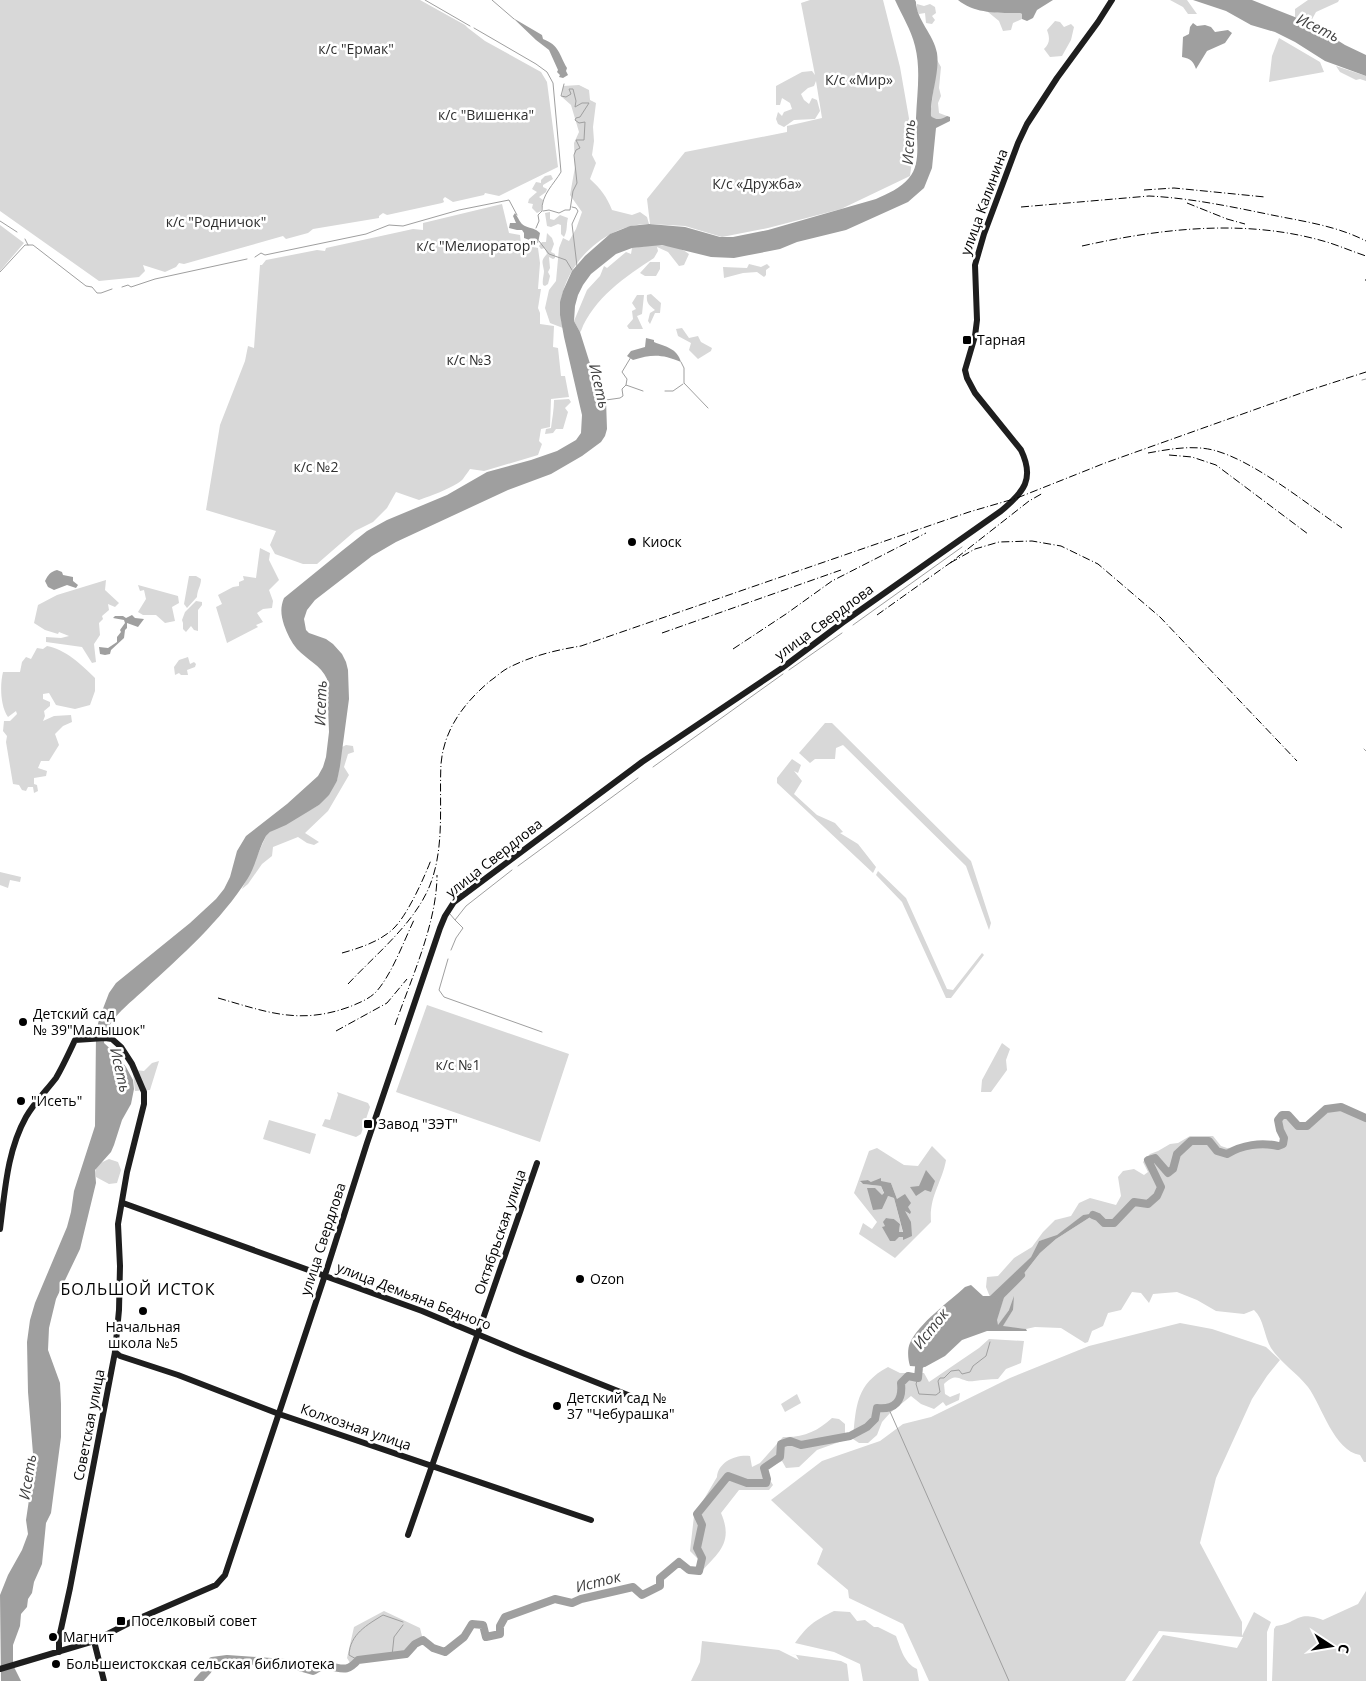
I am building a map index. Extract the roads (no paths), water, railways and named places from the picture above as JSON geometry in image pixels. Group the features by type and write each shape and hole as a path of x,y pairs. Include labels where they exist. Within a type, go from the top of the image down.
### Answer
{"street":[{"name":"улица Калинина","path":"1028,472 1026,461 1020,450 975,392 967,378 965,370 975,336 977,320 975,265 984,234 1027,124 1056,78 1112,0"},
{"name":"улица Свердлова","path":"94,1641 133,1621 216,1585 224,1575 326,1276 366,1143 437,935 445,916 454,902 642,762 782,668 842,623 1001,511 1017,498 1024,488 1028,472"},
{"name":"Советская улица","path":"0,1228 8,1167 21,1127 36,1102 56,1077 76,1040 105,1038 112,1040 121,1047 132,1064 144,1092 144,1104 127,1172 118,1224 120,1283 115,1352 59,1638 59,1652"},
{"name":"Октябрьская улица","path":"408,1535 537,1163"},
{"name":"улица Демьяна Бедного","path":"123,1202 479,1334 638,1399"},
{"name":"Колхозная улица","path":"115,1352 120,1356 178,1375 279,1414 592,1520"},
{"path":"0,1669 94,1641 104,1681"}],"water":[{"name":"Исеть","path":"895,0 915,0 916,2 919,15 937,53 938,61 931,116 937,119 950,117 950,121 936,128 932,168 924,188 908,202 846,230 797,242 780,249 734,258 711,257 662,245 632,248 616,254 591,274 578,295 575,306 574,321 580,332 592,370 606,400 607,429 601,442 582,456 551,474 508,490 396,542 372,556 315,600 307,610 304,619 306,630 333,644 342,654 348,670 349,699 337,781 329,795 319,805 266,836 248,878 226,909 186,951 125,1007 113,1020 105,1035 104,1043 126,1067 133,1080 134,1089 131,1104 122,1120 111,1152 95,1170 96,1183 80,1249 56,1299 49,1328 48,1350 60,1383 61,1404 61,1437 51,1513 46,1523 42,1564 28,1599 27,1607 21,1614 20,1626 13,1645 13,1665 21,1681 1,1681 0,1595 28,1534 26,1520 34,1466 28,1392 27,1342 30,1320 35,1303 67,1227 74,1191 95,1126 96,1034 99,1019 109,993 116,983 190,923 216,899 230,877 237,851 246,836 287,804 318,776 326,757 329,732 327,679 318,666 297,649 289,637 282,615 284,598 367,531 387,520 447,495 487,472 557,451 576,440 581,433 582,415 564,337 560,302 572,271 585,256 610,234 630,226 649,224 685,227 720,237 733,237 768,230 876,199 906,182 913,172 917,157 918,64 911,34"},
{"path":"958,0 1053,0 1037,10 1033,18 1027,21 1022,19 1022,14 1020,13 996,13 980,10 965,5"},
{"path":"1193,0 1252,0 1310,23 1345,45 1366,55 1366,76 1325,61 1275,32 1251,25 1226,11"},
{"path":"513,18 542,35 543,39 556,47 567,68 568,75 563,78 559,77 560,75 557,72 558,70 549,50"},
{"path":"1193,23 1197,26 1205,25 1211,27 1215,32 1228,30 1232,33 1225,43 1207,51 1196,69 1191,61 1182,57 1183,37 1189,34"},
{"path":"515,213 523,225 540,233 538,243 524,238 522,230 509,228 510,223 516,223 513,216"},
{"path":"646,338 654,340 654,342 674,351 681,362 662,356 633,360 627,356 631,351 645,347"},
{"path":"57,570 62,572 63,575 73,577 73,581 78,585 76,588 67,585 54,590 48,587 45,581 48,575"},
{"path":"132,615 135,618 144,619 138,627 127,623 124,638 111,650 110,654 100,654 99,647 108,648 117,642 117,637 125,623 124,620 113,618 115,616 123,616 126,618"},
{"path":"926,1170 935,1181 931,1192 925,1190 916,1196 910,1187 919,1186"},
{"path":"881,1178 881,1181 891,1183 897,1199 905,1194 911,1203 908,1207 911,1212 910,1214 905,1211 911,1222 912,1236 903,1240 903,1237 899,1237 895,1241 890,1241 882,1227 885,1226 883,1222 886,1218 894,1219 900,1224 899,1232 903,1232 894,1198 888,1196 882,1209 873,1210 867,1188 875,1188 882,1195 884,1193 881,1186 863,1184 860,1181 868,1180 871,1182"},
{"path":"1100,1214 1100,1220 1092,1216 1056,1239 1040,1253 1022,1276 1007,1288 997,1320 998,1325 1009,1310 1014,1296 1013,1310 1003,1326 1026,1329 1027,1331 987,1331 962,1340 945,1356 925,1367 910,1366 908,1348 914,1336 935,1313 965,1287 971,1285 983,1296 990,1296 1031,1257 1039,1241 1057,1235 1083,1215"}],"waterway":[{"path":"425,0 470,26"},
{"path":"492,0 514,19"},
{"path":"474,28 536,64 547,72 553,83 561,172 546,195 542,211 538,215 539,221 536,228"},
{"path":"543,211 549,210 559,213 570,210 573,191 577,183 574,155 576,150 580,148 576,140 584,140 585,122 579,123 575,120 580,117 589,103 582,103 575,107 576,101 573,89 569,89 571,94 566,97 561,96 564,84"},
{"path":"255,257 261,253 265,255 366,234 389,225 403,226 459,210 509,200 517,215"},
{"path":"572,207 578,211 572,224 577,266"},
{"path":"0,221 17,232"},
{"path":"25,239 28,245"},
{"path":"539,241 549,254 566,260 572,270"},
{"path":"0,272 25,245 33,245 86,286 92,287 97,293 112,289"},
{"path":"122,287 128,285 131,287 155,279 247,259"},
{"path":"626,385 627,379 622,372 631,357"},
{"path":"681,362 684,368 684,383 708,408"},
{"path":"1362,380 1366,379"},
{"path":"665,391 673,391 683,384"},
{"name":"Исеть","path":"606,400 623,396 622,389 626,385 643,391"},
{"path":"853,625 962,547"},
{"path":"789,670 842,633"},
{"path":"653,767 783,674"},
{"path":"518,866 638,778"},
{"path":"450,914 455,920 466,906 512,870"},
{"path":"451,950 463,928 455,920"},
{"path":"448,959 439,990 444,997 542,1032"},
{"name":"Исток","path":"1093,1215 1104,1223 1114,1223 1134,1202 1148,1204 1157,1196 1161,1187 1148,1160 1155,1158 1168,1173 1173,1169 1177,1154 1191,1141 1209,1141 1217,1151 1227,1154 1239,1148 1252,1145 1278,1146 1283,1144 1284,1138 1278,1120 1282,1115 1288,1115 1298,1126 1307,1126 1326,1109 1341,1107 1366,1118"},
{"name":"Исток","path":"999,1297 1021,1275"},
{"path":"918,1378 916,1384 919,1394 936,1395 940,1392 938,1381 940,1378 944,1378 951,1371 959,1370 962,1374 970,1372 973,1366 986,1356 990,1342"},
{"name":"Исток","path":"198,1681 208,1670 212,1661 227,1659 285,1663 313,1671 324,1666 342,1669 353,1665 358,1660 406,1654 415,1644 423,1640 433,1648 445,1652 464,1637 472,1624 483,1625 486,1637 500,1634 500,1626 505,1617 555,1599 572,1603 581,1599 633,1587 642,1595 660,1586 660,1578 679,1562 689,1570 699,1571 702,1558 697,1548 702,1525 697,1514 728,1476 747,1483 766,1483 767,1479 764,1468 780,1457 781,1444 790,1441 801,1445 850,1436 867,1427 875,1419 877,1408 893,1406 896,1403 901,1395 901,1383 908,1376 918,1378 919,1367 923,1360"},
{"path":"888,1407 1009,1681"},
{"path":"358,1660 349,1655 352,1641 360,1631 383,1615 403,1622"},
{"path":"392,1656 394,1637 403,1625"}],"railway":[{"path":"1144,190 1174,188 1265,197"},
{"path":"1021,207 1149,196 1164,197 1223,205 1317,224 1342,231 1366,241"},
{"path":"1187,203 1245,224"},
{"path":"1082,246 1144,234 1206,228 1237,228 1299,235 1330,243 1366,256"},
{"path":"348,984 405,925 423,899 430,885 438,856 441,764 446,739 457,718 472,698 506,669 535,657 581,646 969,512 1017,498 1105,463 1366,372"},
{"path":"1148,453 1197,448 1229,455 1262,473 1342,528"},
{"path":"1169,455 1192,457 1216,465 1308,534"},
{"path":"877,615 950,563 1029,501 1043,493"},
{"path":"733,649 832,581 926,533"},
{"path":"950,563 975,549 999,542 1032,541 1061,546 1098,564 1160,617 1297,761"},
{"path":"662,633 841,570"},
{"path":"342,953 377,940 394,928 410,905 431,860"},
{"path":"395,1025 428,931 433,912 437,875"},
{"path":"218,998 283,1015 314,1015 349,1007 370,997 382,985 414,920"},
{"path":"336,1031 387,1003 407,979"}],"place":[{"name":"Тарная","path":"967,340"},
{"name":"Киоск","path":"632,542"},
{"name":"Детский сад № 39\"Малышок\"","path":"23,1022"},
{"name":"\"Исеть\"","path":"21,1101"},
{"name":"Завод \"ЗЭТ\"","path":"368,1124"},
{"name":"Ozon","path":"580,1279"},
{"name":"Начальная школа №5","path":"143,1311"},
{"name":"Детский сад № 37 \"Чебурашка\"","path":"557,1406"},
{"name":"Поселковый совет","path":"121,1621"},
{"name":"Магнит","path":"53,1637"},
{"name":"Большеистокская сельская библиотека","path":"56,1664"}],"district":[{"name":"БОЛЬШОЙ ИСТОК","path":"138,1289"}],"park label":[{"name":"к/с \"Ермак\"","path":"356,49"},
{"name":"К/с «Мир»","path":"859,80"},
{"name":"к/с \"Вишенка\"","path":"486,115"},
{"name":"К/с «Дружба»","path":"757,184"},
{"name":"к/с \"Родничок\"","path":"216,222"},
{"name":"к/с \"Мелиоратор\"","path":"476,246"},
{"name":"к/с №3","path":"469,360"},
{"name":"к/с №2","path":"316,467"},
{"name":"к/с №1","path":"458,1065"}]}
